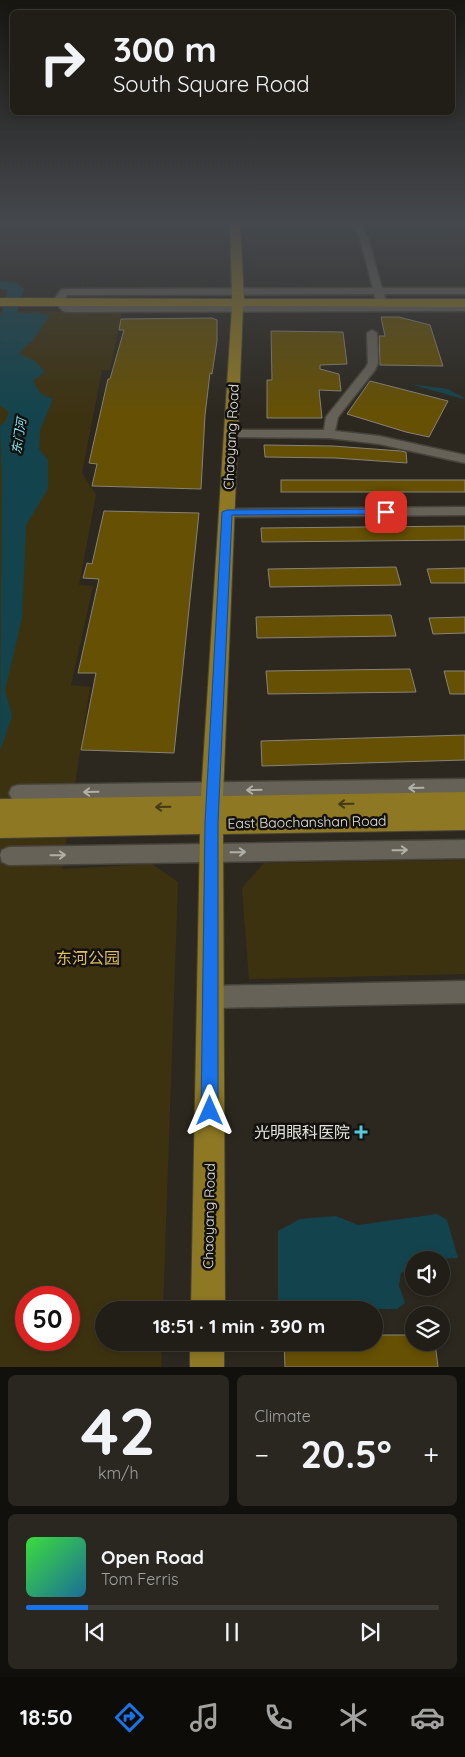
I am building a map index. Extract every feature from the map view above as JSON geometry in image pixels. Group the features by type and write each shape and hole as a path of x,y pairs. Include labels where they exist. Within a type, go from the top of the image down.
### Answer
{"main road":[{"name":"Chaoyang Road","path":"208,1301 212,807 237,287"},
{"path":"380,297 465,303"},
{"path":"0,302 465,297"},
{"name":"East Baochanshan Road","path":"0,809 465,802"},
{"name":"East Baochanshan Road","path":"0,827 212,807 465,820"},
{"path":"207,1351 207,1367"}],"street":[{"path":"377,287 380,297 465,291"},
{"path":"238,300 465,308"},
{"path":"329,434 332,417 372,368 372,333"},
{"path":"231,434 329,434 379,440 465,459"},
{"path":"227,512 465,511"},
{"path":"18,793 212,807 465,787"},
{"path":"9,856 465,849"},
{"path":"211,997 465,992"}],"green space":[{"name":"东河公园","path":"0,311 122,312 110,370 102,370 82,473 96,495 79,585 93,586 71,685 90,687 62,869 152,864 178,882 163,1301 95,1301 95,1351 162,1351 161,1367 0,1367"},
{"path":"465,860 465,974 249,979 242,888 264,863"}],"water":[{"path":"0,314 50,315 33,340 19,353 36,362 45,372 33,381 41,394 53,399 40,430 39,449 48,460 48,489 26,525 22,618 5,690 12,716 0,751 2,482 0,426 5,422 9,412 0,405"},
{"path":"410,384 448,389 464,398 463,399"},
{"path":"437,1214 447,1220 458,1258 450,1258 450,1251 405,1251 405,1271 401,1273 399,1286 405,1303 397,1309 383,1309 383,1301 279,1301 278,1231 300,1219 336,1216 358,1225"}],"building":[{"path":"381,317 399,317 430,325 443,366 380,365 379,336 385,336"},
{"path":"212,318 217,320 217,341 212,374 210,373 205,415 201,489 92,486 97,464 89,463 108,379 110,379 124,330 119,330 121,319"},
{"path":"271,331 343,332 347,364 320,365 320,369 339,374 341,391 319,390 322,418 267,418 267,380 272,380"},
{"path":"370,381 448,401 429,437 347,414"},
{"path":"264,445 333,446 401,451 406,452 407,463 335,458 265,457"},
{"path":"281,480 465,480 465,492 281,492"},
{"path":"104,511 199,513 174,753 81,750 96,673 78,673 99,579 83,578 87,563 92,564"},
{"path":"465,526 465,540 262,542 261,528"},
{"path":"396,567 401,585 270,587 268,569"},
{"path":"465,568 465,583 431,583 427,569"},
{"path":"391,615 396,636 257,638 256,617"},
{"path":"465,617 465,633 433,634 429,618"},
{"path":"410,669 416,692 268,694 266,671"},
{"path":"444,671 465,671 465,694 450,694"},
{"path":"465,735 465,760 262,766 261,741"},
{"path":"383,1335 405,1335 405,1351 436,1351 438,1367 285,1367 284,1351 383,1351"}],"waterway":[{"name":"东门河","path":"3,347 9,313 16,289 13,287"}],"place":[{"name":"光明眼科医院","path":"361,1132"}],"route":[{"path":"210,1111 212,790 227,512 386,512"}]}
